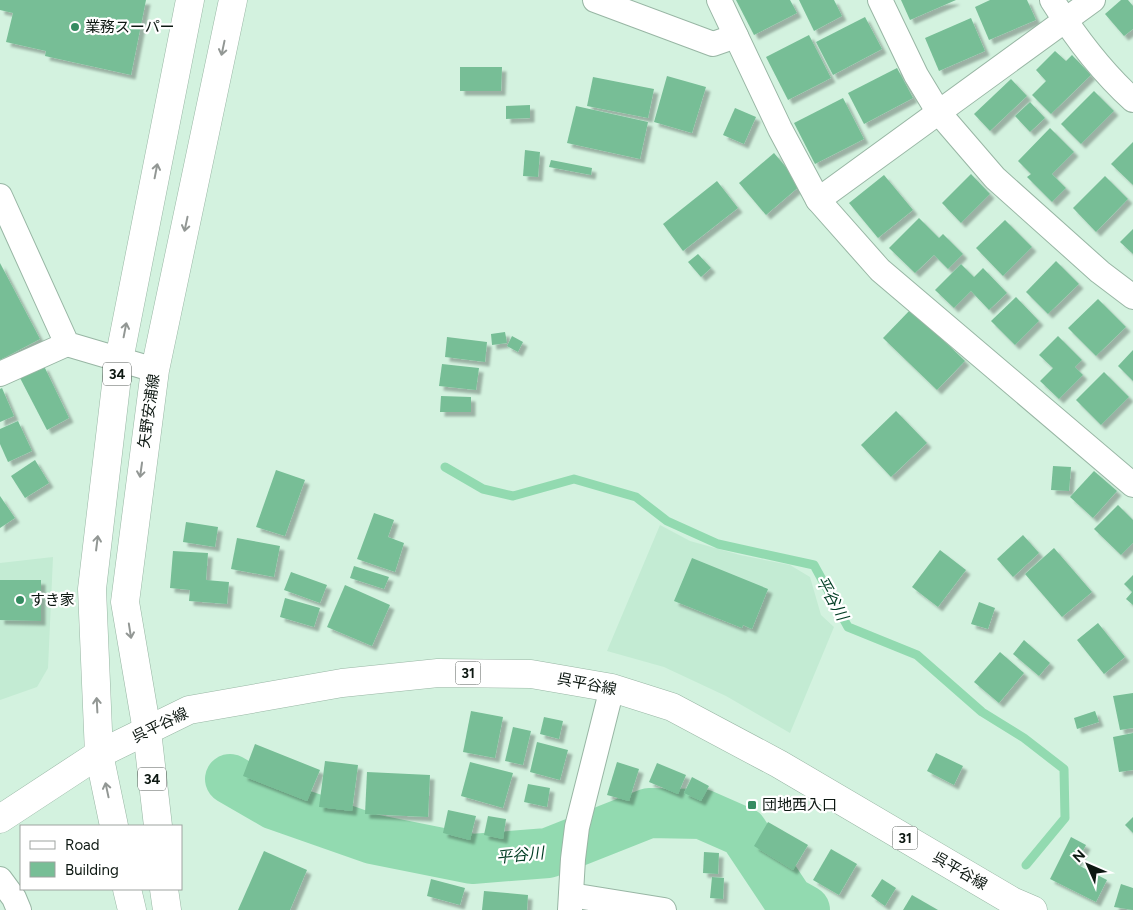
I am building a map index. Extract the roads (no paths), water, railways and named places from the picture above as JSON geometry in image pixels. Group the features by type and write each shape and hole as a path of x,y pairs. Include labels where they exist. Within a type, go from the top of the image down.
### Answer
{"main road":[{"name":"34","path":"114,825 99,754 92,589 119,360 190,0"},
{"name":"矢野安浦線","path":"158,825 147,731 125,602 155,370 233,0"},
{"name":"呉平谷線","path":"0,819 99,754 189,710 342,683 438,673 531,674 612,688 672,707 779,764 1012,901 1033,910"},
{"path":"128,890 132,910"},
{"path":"164,890 167,910"}],"street":[{"path":"595,0 713,44 736,36"},
{"path":"719,0 780,129 818,200 880,270 1133,485"},
{"path":"880,0 916,75 938,113 994,178 1100,272 1133,297"},
{"path":"1052,0 1065,21 1120,88 1133,100"},
{"path":"818,200 1093,0"},
{"path":"0,196 67,344"},
{"path":"0,374 67,344 155,370"},
{"path":"612,688 577,827 572,859 570,903 664,910"},
{"path":"0,879 14,898 19,910"}],"waterway":[{"name":"平谷川","path":"445,467 483,489 513,496 574,479 636,497 667,521 718,544 814,565 848,627 917,655 982,712 1024,738 1064,769 1065,818 1026,865"},
{"name":"平谷川","path":"230,779 275,805 372,839 472,859 548,853 649,813 702,814 743,832 789,901 805,910"}],"place":[{"name":"業務スーパー","path":"75,27"},
{"name":"すき家","path":"20,600"},
{"name":"団地西入口","path":"752,805"}]}
